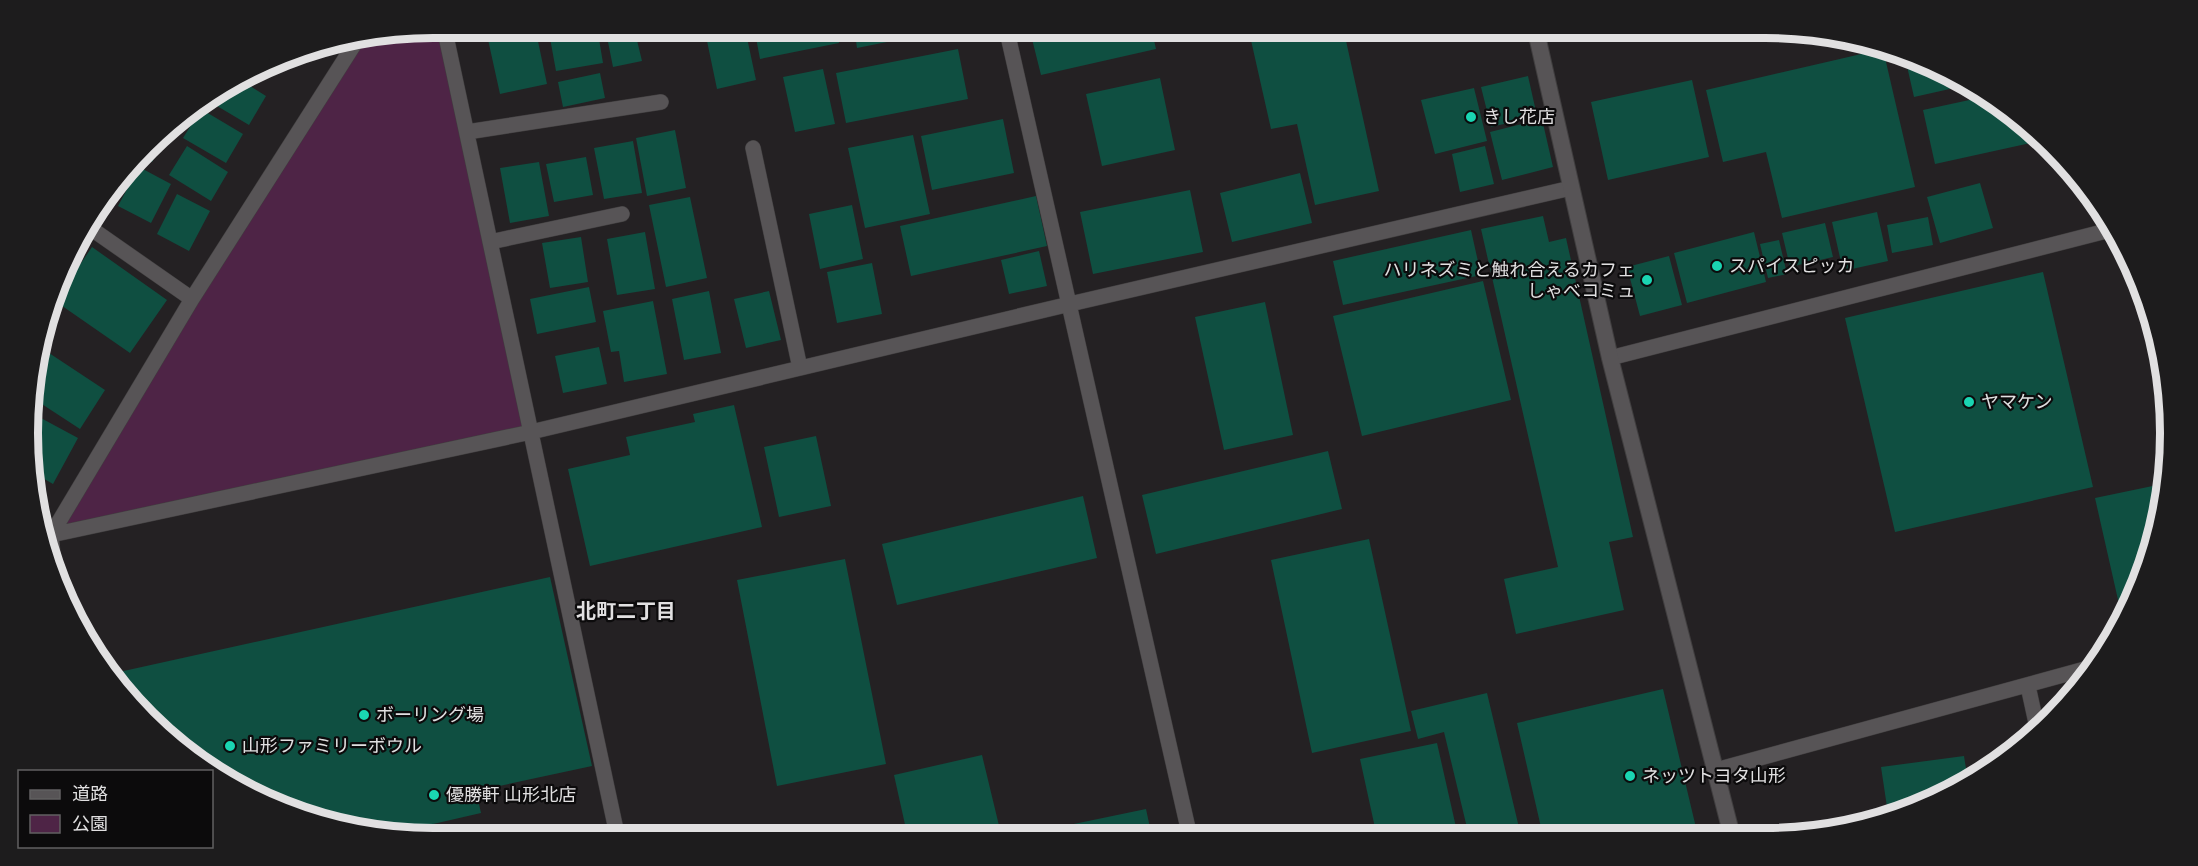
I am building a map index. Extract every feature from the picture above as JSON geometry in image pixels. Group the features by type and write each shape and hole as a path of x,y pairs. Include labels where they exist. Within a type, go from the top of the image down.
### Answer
{"street":[{"path":"1537,38 1610,358 1730,828"}],"lane":[{"path":"446,38 616,828"},
{"path":"1009,38 1188,828"},
{"path":"51,535 192,299 353,46"},
{"path":"466,132 661,102"},
{"path":"753,148 800,368"},
{"path":"51,535 531,432 1571,188"},
{"path":"490,242 622,214"},
{"path":"93,230 192,299"},
{"path":"1610,358 2106,231"},
{"path":"1716,770 2082,670"},
{"path":"2028,686 2036,721"}],"green space":[{"path":"407,38 446,38 531,432 51,535 354,46"}],"building":[{"path":"488,38 537,38 547,84 500,94"},
{"path":"550,38 599,38 603,63 556,71"},
{"path":"607,38 636,38 642,61 613,67"},
{"path":"722,38 747,38 756,80 717,89 707,41"},
{"path":"756,38 838,38 839,43 760,59"},
{"path":"856,38 902,38 902,39 857,48"},
{"path":"1032,38 1154,38 1156,49 1041,75"},
{"path":"1250,38 1345,38 1379,191 1315,205 1297,124 1271,129"},
{"path":"958,49 968,99 846,123 836,73"},
{"path":"1870,52 1885,56 1915,187 1782,218 1766,152 1723,162 1706,90"},
{"path":"1907,64 1958,87 1914,97"},
{"path":"823,69 835,124 795,132 783,77"},
{"path":"600,73 605,98 563,107 558,82"},
{"path":"1528,76 1537,116 1491,127 1481,87"},
{"path":"1160,78 1175,150 1102,166 1086,94"},
{"path":"1692,80 1709,157 1608,180 1591,102"},
{"path":"247,84 266,96 249,125 213,104"},
{"path":"1474,88 1487,141 1435,154 1421,100"},
{"path":"1976,99 2006,119 2033,142 1935,164 1923,110"},
{"path":"204,111 243,134 226,163 183,138 197,115"},
{"path":"1003,119 1014,173 932,190 921,136"},
{"path":"1542,119 1553,167 1502,180 1490,132"},
{"path":"675,130 686,188 647,196 636,138"},
{"path":"913,135 930,214 865,228 848,148"},
{"path":"633,141 642,193 604,199 594,148"},
{"path":"162,145 152,162 147,159"},
{"path":"187,146 228,172 211,201 169,175"},
{"path":"1485,146 1494,184 1460,192 1452,154"},
{"path":"586,157 593,195 554,202 546,164"},
{"path":"539,162 549,216 510,223 500,168"},
{"path":"140,168 171,184 151,223 118,206"},
{"path":"1300,173 1312,223 1232,242 1220,193"},
{"path":"1980,183 1993,228 1940,243 1927,197"},
{"path":"1190,190 1203,252 1093,274 1080,212"},
{"path":"177,194 210,211 189,251 157,234"},
{"path":"1036,196 1047,246 911,276 900,226"},
{"path":"690,197 707,278 666,287 649,205"},
{"path":"852,205 863,259 820,269 809,214"},
{"path":"1877,212 1888,261 1843,271 1832,222"},
{"path":"1543,216 1549,242 1566,238 1633,537 1609,542 1624,610 1516,634 1504,579 1558,567 1481,229"},
{"path":"1928,217 1933,245 1892,253 1887,225"},
{"path":"1825,223 1833,257 1790,267 1782,233"},
{"path":"1471,230 1481,275 1343,305 1333,261"},
{"path":"645,232 655,289 617,295 607,239"},
{"path":"1754,232 1766,282 1687,303 1674,253"},
{"path":"581,237 588,282 550,288 542,243"},
{"path":"1779,240 1787,274 1768,278 1760,244"},
{"path":"92,247 167,300 130,353 59,304 68,282"},
{"path":"1039,251 1047,286 1009,294 1001,260"},
{"path":"1669,256 1682,305 1640,316 1627,267"},
{"path":"872,263 882,314 837,323 827,272"},
{"name":"ヤマケン","path":"2043,272 2093,487 1895,532 1845,318"},
{"path":"1483,281 1511,400 1362,436 1333,316"},
{"path":"589,287 596,322 537,334 530,299"},
{"path":"709,291 721,353 684,360 672,299"},
{"path":"769,291 781,340 746,348 734,299"},
{"path":"653,301 667,374 624,382 619,351 611,352 603,311"},
{"path":"1265,302 1293,435 1224,450 1195,317"},
{"path":"599,347 607,384 563,393 555,356"},
{"path":"46,351 105,390 80,429 39,402"},
{"path":"734,405 762,527 590,566 568,469 630,455 626,437 695,422 693,414"},
{"path":"39,417 78,438 53,484 40,476"},
{"path":"816,436 831,506 779,517 764,447"},
{"path":"1328,451 1342,509 1156,554 1142,495"},
{"path":"2157,485 2140,560 2120,608 2095,498"},
{"path":"1083,496 1097,558 897,605 882,544"},
{"path":"1369,539 1411,731 1312,753 1271,560"},
{"path":"845,559 886,764 777,786 737,580"},
{"name":"ボーリング場","path":"550,577 592,766 476,791 481,813 416,828 356,821 306,808 235,776 192,747 172,730 153,713 118,672"},
{"path":"1663,689 1696,828 1541,828 1517,723"},
{"path":"1487,693 1519,828 1467,828 1444,732 1418,739 1411,711"},
{"path":"1437,743 1456,828 1375,828 1360,759"},
{"path":"982,755 1000,828 906,828 894,775"},
{"path":"1964,756 1967,774 1940,788 1897,806 1887,807 1881,767"},
{"path":"1146,809 1150,828 1055,828"}],"place":[{"name":"きし花店","path":"1471,117"},
{"name":"スパイスピッカ","path":"1717,266"},
{"name":"ハリネズミと触れ合えるカフェ しゃべコミュ","path":"1647,280"},
{"name":"ヤマケン","path":"1969,402"},
{"name":"ボーリング場","path":"364,715"},
{"name":"山形ファミリーボウル","path":"230,746"},
{"name":"ネッツトヨタ山形","path":"1630,776"},
{"name":"優勝軒 山形北店","path":"434,795"}],"district":[{"name":"北町二丁目","path":"626,611"}]}
